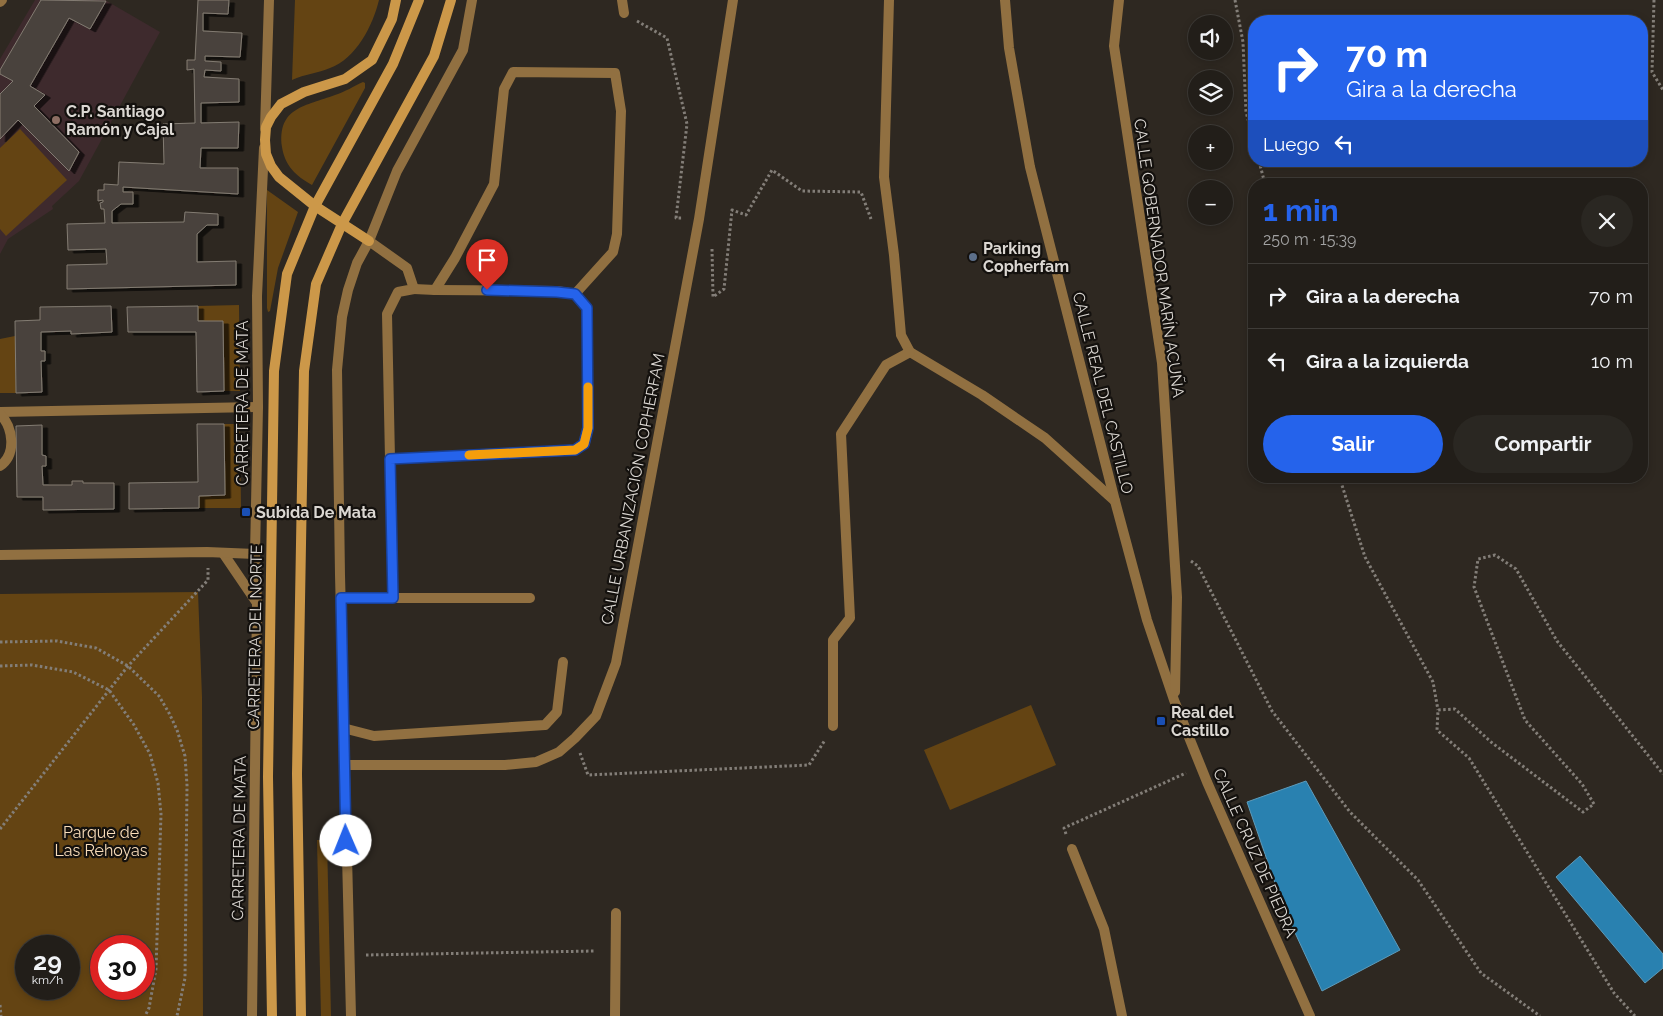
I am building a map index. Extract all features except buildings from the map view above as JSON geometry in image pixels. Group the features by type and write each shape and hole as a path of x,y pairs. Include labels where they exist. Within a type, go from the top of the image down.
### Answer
{"street":[{"name":"CARRETERA DE MATA","path":"252,1016 257,603 257,296 265,140 269,0"},
{"path":"396,0 392,19 372,60 345,79 304,92 280,104 266,127 265,140 266,154 271,166 279,177 315,206 407,268 414,289"},
{"name":"CARRETERA DEL NORTE","path":"272,1016 268,777 274,372 287,274 315,206 393,64 419,0"},
{"path":"301,1016 297,774 304,371 316,284 342,224 434,56 451,0"},
{"path":"351,1016 343,728 337,370 342,317 357,263 369,241 397,171 463,50 472,0"},
{"path":"622,0 624,13"},
{"name":"CALLE URBANIZACIÓN COPHERFAM","path":"344,765 506,765 536,762 559,752 596,716 616,663 699,219 733,0"},
{"path":"888,0 884,177 902,335 910,352 982,395 1045,438 1115,501"},
{"name":"CALLE REAL DEL CASTILLO","path":"1005,0 1009,48 1030,167 1147,620 1174,700"},
{"name":"CALLE GOBERNADOR MARÍN ACUÑA","path":"1119,0 1114,46 1162,363 1177,597 1174,700"},
{"path":"435,290 455,258 494,184 504,89 513,72 615,73 621,110 617,234 613,252 575,294"},
{"path":"390,459 575,450 584,444 588,428 587,308 575,294 557,292 414,289 398,292 387,314 390,459 393,598"},
{"path":"833,726 833,640 850,618 842,434 886,365 910,352"},
{"path":"0,413 258,407"},
{"path":"0,413 8,423 12,434 9,455 0,466"},
{"path":"0,555 207,552 256,554"},
{"path":"223,553 257,603"},
{"path":"341,598 530,598"},
{"path":"343,728 374,736 545,725 557,712 563,662"},
{"name":"CALLE CRUZ DE PIEDRA","path":"1174,700 1200,766 1310,1016"},
{"path":"1072,849 1104,929 1122,1016"},
{"path":"615,1016 616,913"}],"path":[{"path":"1235,0 1242,42 1248,119"},
{"path":"1654,0 1652,72 1663,90"},
{"path":"624,13 667,38 687,124 676,218 699,219"},
{"path":"712,241 713,297 724,289 732,210 746,215 772,170 802,191 861,192 871,219"},
{"path":"1341,483 1365,557 1433,682 1438,710 1438,730 1469,758 1614,993 1635,1016"},
{"path":"1174,548 1198,566 1272,711 1350,812 1418,880 1481,973 1540,1016"},
{"path":"0,829 128,666 208,580 207,552"},
{"path":"1438,710 1455,709 1491,742 1583,812 1594,804 1582,784 1525,720 1474,587 1478,559 1495,555 1516,569 1557,641 1663,774"},
{"path":"0,642 57,641 96,648 128,666 159,696 177,730 185,756 187,785 185,960 182,994 177,1016"},
{"path":"0,666 32,665 73,672 109,690 134,725 150,754 158,790 161,824 156,969 149,1008 145,1016"},
{"path":"575,738 588,774 810,766 833,726"},
{"path":"1072,849 1064,828 1200,766"},
{"path":"349,956 596,951"},
{"path":"0,1005 2,1016"}],"shaded area":[{"name":"C.P. Santiago Ramón y Cajal","path":"35,0 105,0 160,32 79,181 52,206 53,209 8,239 0,254 0,59"}],"green space":[{"path":"295,0 379,0 368,30 348,57 330,68 292,80"},
{"path":"363,82 365,83 365,88 312,185 292,170 283,154 282,134 284,124 296,110"},
{"path":"20,129 67,180 6,236 0,229 0,148"},
{"path":"267,190 298,212 278,268 270,311 268,312 267,308"},
{"path":"239,305 240,391 224,391 223,321 198,321 198,306"},
{"path":"15,336 16,393 0,393 0,339"},
{"path":"224,424 240,424 241,508 199,508 199,496 225,495"},
{"name":"Parque de Las Rehoyas","path":"198,592 202,697 203,1016 0,1016 0,594"},
{"path":"1031,705 1056,765 950,810 924,750"},
{"path":"317,840 327,840 331,1016 321,1016"}],"water":[{"path":"1306,781 1400,950 1322,991 1284,909 1247,802"},
{"path":"1580,856 1663,954 1663,968 1645,983 1556,877"}],"slow traffic":[{"path":"469,455 575,450 584,444 588,428 588,387"}],"place":[{"name":"C.P. Santiago Ramón y Cajal","path":"56,120"},
{"name":"Parking Copherfam","path":"973,257"},
{"name":"Subida De Mata","path":"246,512"},
{"name":"Real del Castillo","path":"1161,721"}],"route":[{"path":"346,841 341,598 393,598 390,459 575,450 584,444 588,428 587,308 575,294 487,290"}]}
